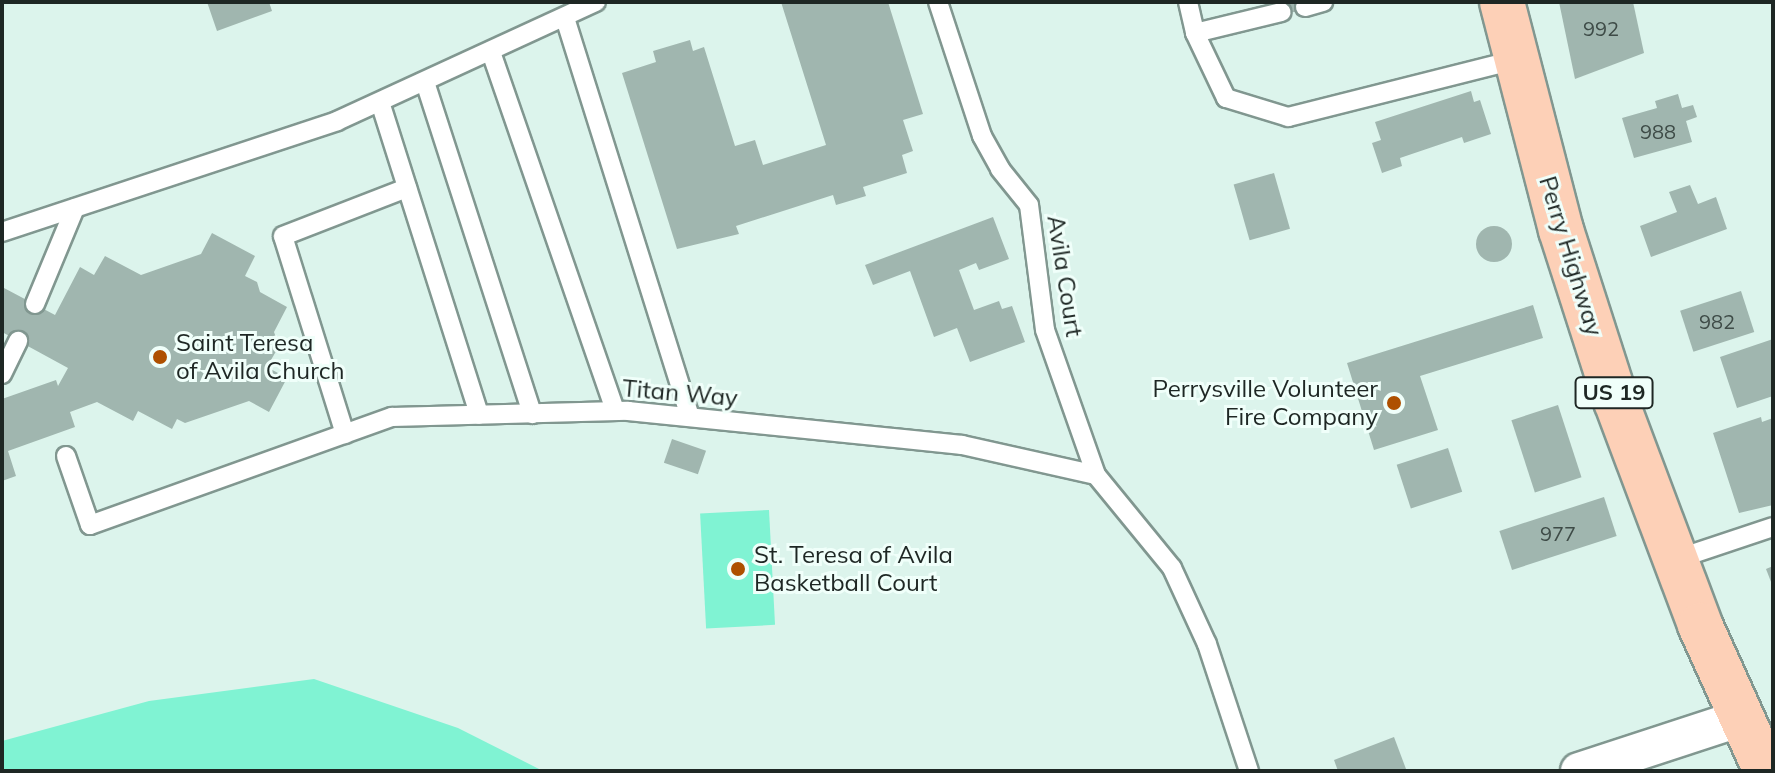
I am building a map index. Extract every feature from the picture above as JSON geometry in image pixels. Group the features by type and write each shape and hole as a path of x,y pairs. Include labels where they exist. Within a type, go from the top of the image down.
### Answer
{"main road":[{"name":"Perry Highway","path":"1502,2 1515,60 1585,306 1674,560 1766,771"}],"street":[{"path":"1579,771 1741,718"}],"lane":[{"path":"2,232 337,121 596,2"},
{"name":"Avila Court","path":"938,2 986,145 1029,205 1045,330 1096,475 1172,568 1207,644 1249,771"},
{"path":"1188,2 1195,33 1226,98 1288,117 1515,60"},
{"path":"1195,33 1282,12"},
{"path":"565,18 631,216 690,417"},
{"path":"491,52 615,411"},
{"path":"425,82 532,414"},
{"path":"380,102 479,415"},
{"path":"345,434 283,236 407,188"},
{"path":"35,304 75,208"},
{"path":"2,374 18,341"},
{"name":"Titan Way","path":"66,456 90,525 392,417 615,411 690,417 962,445 1096,475"},
{"path":"1674,560 1773,527"}],"green space":[{"name":"St. Teresa of Avila Basketball Court","path":"769,510 775,625 706,628 700,514"},
{"path":"314,679 458,728 543,771 2,771 2,741 149,701"}],"building":[{"path":"207,2 269,2 272,11 217,31"},
{"path":"781,2 888,2 923,114 903,120 913,151 902,155 907,173 863,187 866,196 836,205 833,195 736,226 739,234 677,249 622,73 656,62 653,51 690,40 693,51 704,47 735,146 755,140 763,165 826,145"},
{"path":"1280,2 1304,2 1306,10 1282,14"},
{"path":"1559,2 1633,2 1644,53 1575,79"},
{"path":"1471,91 1474,102 1480,100 1491,134 1464,143 1462,137 1400,158 1402,166 1382,173 1372,143 1381,140 1375,122"},
{"path":"1678,94 1682,108 1693,105 1697,117 1686,121 1692,142 1634,158 1622,118 1657,108 1655,101"},
{"path":"1274,173 1290,229 1250,240 1234,185"},
{"path":"1690,185 1698,204 1716,197 1727,229 1651,257 1640,226 1677,212 1669,192"},
{"path":"993,217 1009,259 979,270 976,263 959,270 974,310 999,301 1002,309 1012,306 1025,342 970,362 957,328 934,337 910,271 873,285 865,265"},
{"path":"1494,226 1507,231 1512,244 1507,257 1494,262 1481,257 1476,244 1481,231"},
{"name":"Saint Teresa of Avila Church","path":"212,233 255,256 245,276 257,282 260,292 287,307 274,332 279,346 267,367 287,378 269,412 249,401 185,423 177,419 172,429 138,411 133,421 97,402 70,412 75,427 8,451 16,476 2,481 2,399 56,380 58,386 68,368 2,332 4,288 55,315 80,267 94,275 105,256 141,275 201,254"},
{"path":"1741,291 1754,332 1693,352 1680,311"},
{"name":"Perrysville Volunteer Fire Company","path":"1533,305 1543,338 1420,376 1438,430 1374,450 1347,363"},
{"path":"1773,339 1773,396 1737,408 1720,357"},
{"path":"1558,405 1581,477 1535,492 1511,420"},
{"path":"1761,417 1762,422 1773,418 1773,505 1739,513 1713,433"},
{"path":"672,439 706,451 698,474 664,463"},
{"path":"1448,448 1462,492 1411,508 1397,465"},
{"path":"1604,497 1617,536 1512,570 1499,531"},
{"path":"1773,566 1773,587 1766,569"},
{"path":"1394,737 1406,769 1338,771 1334,760"}],"place":[{"name":"Saint Teresa of Avila Church","path":"160,357"},
{"name":"Perrysville Volunteer Fire Company","path":"1394,403"},
{"name":"St. Teresa of Avila Basketball Court","path":"738,569"}]}
